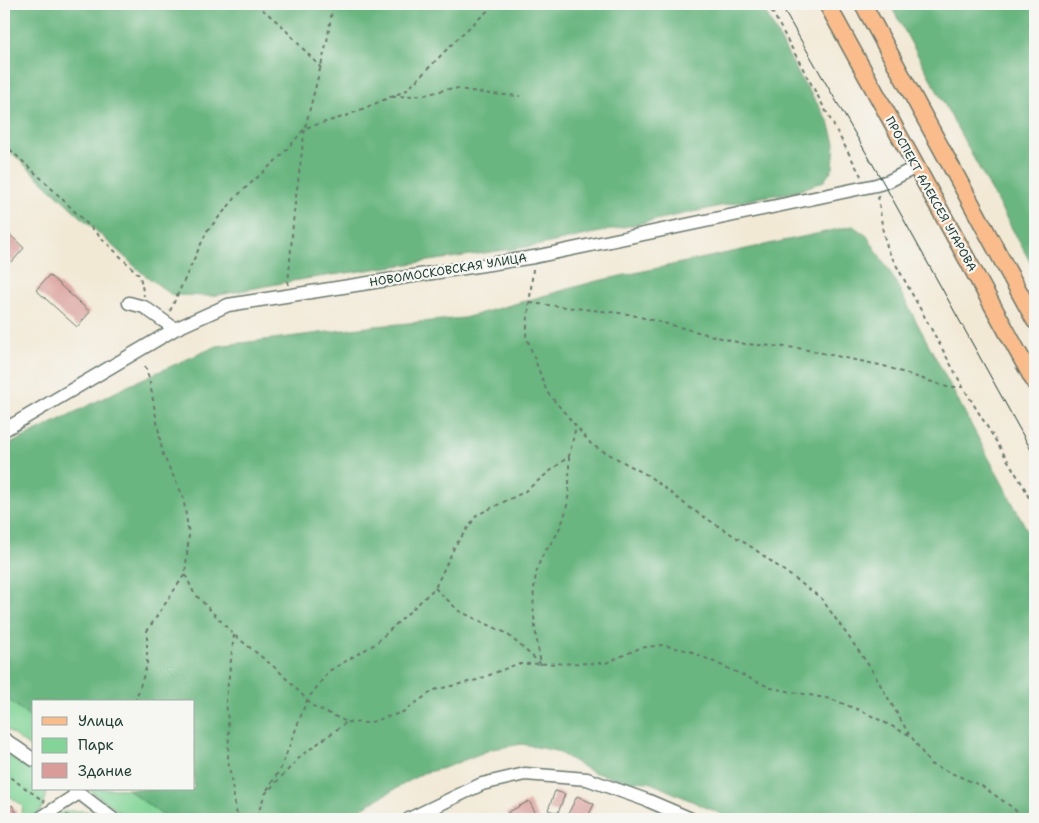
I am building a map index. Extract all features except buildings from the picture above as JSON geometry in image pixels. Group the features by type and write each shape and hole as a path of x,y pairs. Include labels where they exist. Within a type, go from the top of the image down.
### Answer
{"main road":[{"name":"ПРОСПЕКТ АЛЕКСЕЯ УГАРОВА","path":"827,4 1035,383"},
{"path":"863,4 1035,321"}],"street":[{"name":"НОВОМОСКОВСКАЯ УЛИЦА","path":"4,430 170,325 228,304 534,257 871,186 889,181 916,167"},
{"path":"129,303 144,307 170,325"},
{"path":"4,738 32,759"},
{"path":"409,819 482,784 525,774 587,779 649,801 691,819"},
{"path":"39,819 76,791 113,819"}],"path":[{"path":"256,4 281,25 320,68"},
{"path":"290,294 288,284 290,252 305,128 327,42 332,4"},
{"path":"170,325 208,231 238,195 282,154 305,128 346,116 407,90 460,36 495,4"},
{"path":"768,4 871,186 881,211 883,232 888,250 963,387 1024,487 1035,512"},
{"path":"390,97 424,95 454,88 490,94 520,96"},
{"path":"4,144 140,276 145,298 144,307"},
{"path":"534,257 526,336 547,392 592,445 649,476 690,508 753,548 821,598 870,667 930,764 982,786 1013,808 1024,819"},
{"path":"530,303 628,314 745,344 798,348 884,366 947,387 963,387"},
{"path":"136,700 147,665 147,631 185,574 189,535 183,496 163,455 149,378 145,366"},
{"path":"541,664 535,632 533,594 540,561 558,532 569,500 569,456 576,426"},
{"path":"256,819 265,794 281,768 307,700 329,670 375,644 435,588 455,546 477,515 524,492 569,456"},
{"path":"185,574 194,593 234,635 278,670 313,706 347,722 368,723 403,712 434,690 477,680 517,664 606,663 640,648 662,645 690,651 771,688 831,699 864,712 911,736"},
{"path":"435,588 459,611 506,633 541,664"},
{"path":"234,635 226,700 229,733 228,759 236,811 239,819"},
{"path":"265,794 302,755 347,722"},
{"path":"4,772 74,819"}],"green space":[{"path":"4,4 761,4 799,75 829,122 835,143 833,168 824,181 795,192 762,197 540,245 298,280 213,296 172,295 141,272 4,146"},
{"path":"890,4 1035,4 1035,271"},
{"path":"853,226 867,236 890,272 1035,545 1035,819 732,819 649,782 627,781 592,772 556,751 522,744 492,749 444,768 423,773 343,819 168,819 128,790 195,790 195,700 32,700 32,718 4,696 4,447 140,380 217,346 376,326 464,318 593,282"},
{"path":"4,696 32,718 32,749 4,728"},
{"path":"4,750 32,771 32,790 47,790 45,802 40,811 31,817 18,819 21,817 23,806 4,792"},
{"path":"89,790 128,790 168,819 129,819"},
{"path":"66,811 87,811 98,819 48,819"}],"tram line":[{"path":"780,4 883,182 1035,457"}]}
